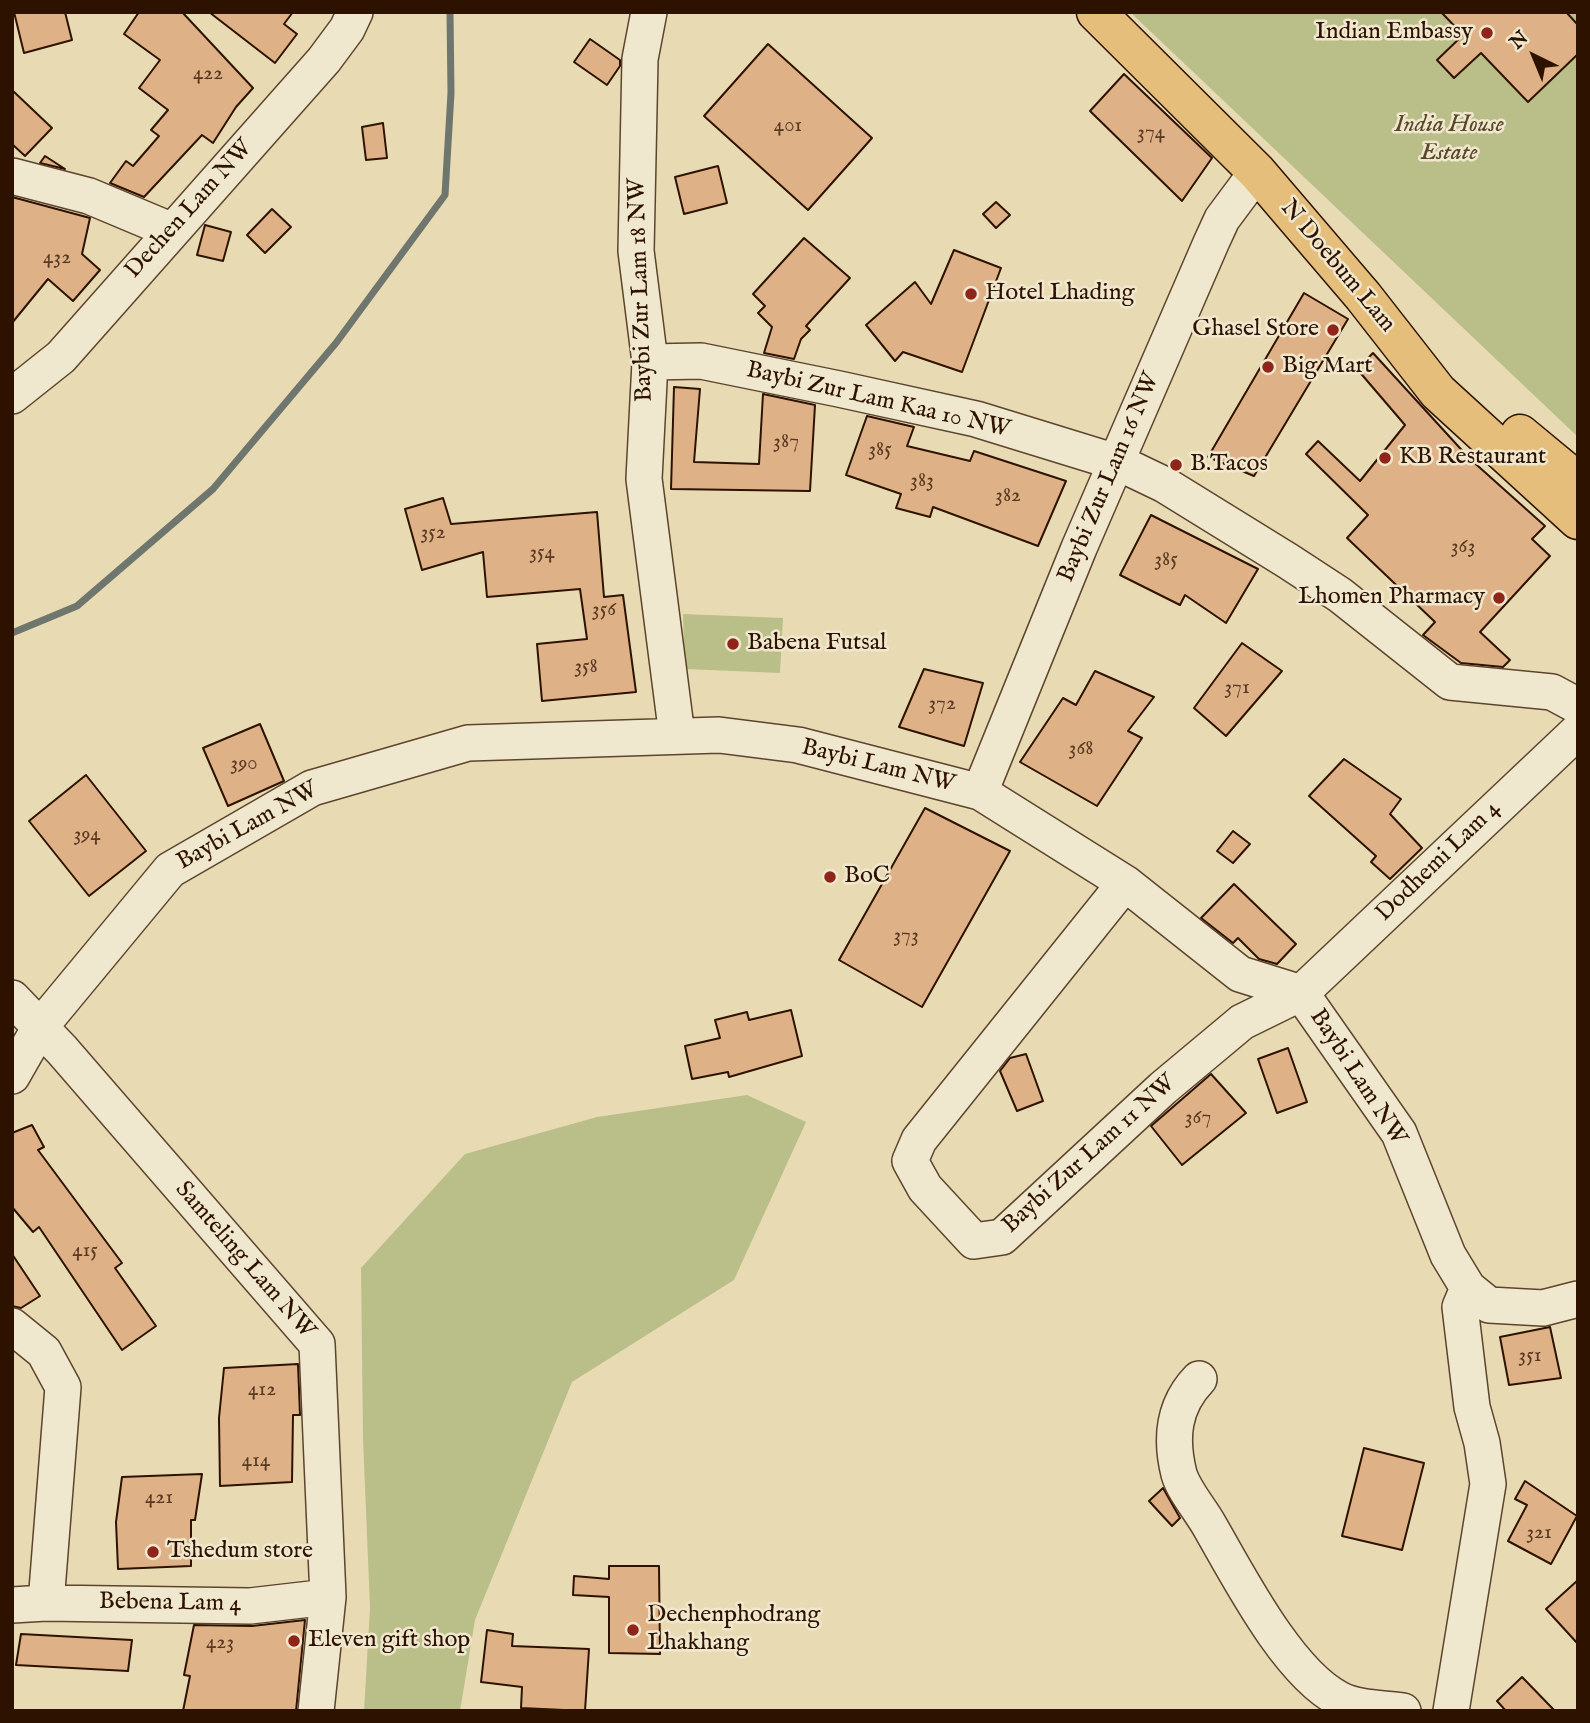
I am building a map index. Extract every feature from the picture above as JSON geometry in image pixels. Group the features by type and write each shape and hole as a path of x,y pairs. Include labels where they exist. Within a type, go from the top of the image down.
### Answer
{"main road":[{"name":"N Doebum Lam","path":"1096,12 1257,172 1363,296 1438,392 1578,520"},
{"path":"1124,12 1254,139 1454,377 1578,482"}],"street":[{"name":"Dechen Lam NW","path":"12,396 61,357 170,230 324,60 347,29 355,12"},
{"name":"Baybi Zur Lam 18 NW","path":"649,12 640,59 636,251 650,362 645,479 677,736"},
{"name":"Baybi Zur Lam 16 NW","path":"980,792 1079,548 1119,463 1222,219 1257,172"},
{"path":"12,176 89,196 170,230"},
{"name":"Baybi Zur Lam Kaa 10 NW","path":"650,362 701,361 839,388 976,419 1119,463 1165,485 1288,561 1340,596 1450,682 1552,692 1578,706"},
{"name":"Dodhemi Lam 4","path":"1301,993 1578,731"},
{"name":"Baybi Lam NW","path":"12,1076 40,1027 170,870 312,788 468,743 719,736 798,745 980,792 1125,883 1240,974 1301,993 1399,1133 1448,1255 1468,1288 1489,1305 1544,1308 1578,1298"},
{"name":"Baybi Zur Lam 11 NW","path":"1125,883 919,1140 910,1161 925,1188 974,1241 1002,1237 1163,1088 1242,1022 1301,993"},
{"name":"Samteling Lam NW","path":"12,998 317,1344 328,1597 316,1711"},
{"path":"1451,1711 1488,1484 1462,1335 1460,1307 1468,1288"},
{"path":"12,1326 44,1352 63,1387 29,1604"},
{"path":"1199,1379 1183,1395 1175,1422 1180,1475 1258,1609 1312,1678 1339,1699 1403,1711"},
{"name":"Bebena Lam 4","path":"29,1604 250,1606 328,1597"}],"green space":[{"name":"India House Estate","path":"1130,12 1578,12 1578,437"},
{"name":"Babena Futsal","path":"683,614 783,618 780,673 685,669"},
{"path":"747,1095 806,1122 734,1280 572,1382 475,1620 460,1711 364,1711 370,1608 363,1438 361,1268 465,1154 597,1117"}],"building":[{"path":"14,12 65,12 72,40 24,53"},
{"path":"139,12 182,12 253,88 236,107 213,143 202,135 144,197 110,183 126,161 133,166 159,136 151,130 168,110 139,88 160,60 124,34"},
{"path":"209,12 293,12 284,24 297,34 275,63"},
{"path":"1441,12 1566,12 1578,25 1578,54 1528,102 1481,53 1454,78 1437,60 1463,35"},
{"path":"590,39 620,60 620,66 607,85 574,62"},
{"path":"768,44 872,138 808,210 704,116"},
{"path":"1124,74 1212,158 1182,201 1090,111"},
{"path":"12,90 52,128 25,156 12,144"},
{"path":"383,123 387,158 366,160 362,127"},
{"path":"45,156 65,169 40,163"},
{"path":"718,166 727,203 684,214 675,177"},
{"path":"12,197 90,218 82,254 100,270 73,301 48,279 12,323"},
{"path":"996,202 1010,215 996,228 983,214"},
{"path":"272,209 291,227 265,253 247,235"},
{"path":"205,225 231,232 223,261 197,255"},
{"path":"804,238 850,278 806,326 810,330 801,339 794,359 764,353 772,327 758,313 765,306 753,294"},
{"path":"954,250 1001,268 962,372 903,352 895,361 866,325 915,282 931,304"},
{"path":"1304,293 1348,319 1254,476 1208,457"},
{"path":"1373,353 1469,458 1545,526 1532,539 1550,556 1480,632 1510,660 1503,667 1461,663 1423,635 1435,622 1347,538 1368,515 1306,454 1318,441 1360,481 1405,425 1357,369"},
{"path":"674,387 700,389 694,462 759,464 763,394 815,405 810,491 671,489"},
{"path":"867,416 914,427 907,446 970,461 974,451 1066,481 1038,546 933,507 930,517 896,508 901,494 846,475"},
{"path":"443,498 451,524 597,512 604,597 623,595 636,692 542,701 537,644 587,639 580,589 487,597 483,552 422,570 405,509"},
{"path":"1151,515 1258,569 1226,623 1185,595 1180,605 1120,575"},
{"path":"1242,643 1282,671 1226,736 1194,708"},
{"path":"924,669 983,683 964,746 899,727"},
{"path":"1095,671 1154,697 1128,731 1142,738 1097,806 1020,762 1063,698 1076,705"},
{"path":"260,724 284,781 228,806 203,748"},
{"path":"1344,759 1401,799 1390,814 1422,848 1390,879 1371,862 1376,856 1309,796"},
{"path":"86,775 146,851 89,896 29,821"},
{"path":"925,808 1010,851 922,1007 839,960"},
{"path":"1233,831 1250,844 1233,863 1217,851"},
{"path":"1234,884 1296,944 1277,964 1259,959 1238,938 1233,943 1201,918"},
{"path":"791,1010 802,1056 729,1077 728,1072 692,1079 685,1046 720,1038 715,1020 747,1012 749,1020"},
{"path":"1288,1048 1307,1102 1277,1113 1258,1059"},
{"path":"1026,1054 1043,1101 1017,1111 1000,1071 1010,1058"},
{"path":"1211,1074 1246,1113 1182,1165 1151,1126"},
{"path":"32,1125 44,1147 38,1150 122,1263 115,1268 156,1326 122,1350 39,1227 33,1232 12,1207 12,1133"},
{"path":"12,1254 40,1296 21,1308 12,1306"},
{"path":"1550,1327 1561,1378 1509,1385 1500,1337"},
{"path":"298,1364 300,1415 293,1415 292,1482 220,1486 219,1418 224,1368"},
{"path":"1364,1448 1424,1463 1402,1550 1342,1536"},
{"path":"202,1474 195,1520 191,1520 191,1566 118,1569 116,1522 122,1477"},
{"path":"1525,1481 1577,1516 1551,1564 1508,1541 1527,1505 1515,1499"},
{"path":"1163,1488 1180,1518 1172,1526 1149,1501"},
{"path":"609,1566 659,1566 660,1654 609,1653 609,1597 573,1595 574,1576 609,1579"},
{"path":"1578,1580 1578,1644 1546,1609"},
{"path":"305,1620 296,1711 183,1711 190,1676 184,1675 194,1625 252,1626"},
{"path":"487,1630 513,1634 512,1646 589,1649 585,1711 521,1708 522,1687 481,1682"},
{"path":"21,1634 132,1640 128,1671 16,1665"},
{"path":"1522,1677 1555,1711 1506,1711 1497,1701"}],"waterway":[{"path":"12,633 77,606 213,489 336,343 445,195 451,93 450,12"}],"place":[{"name":"Indian Embassy","path":"1487,33"},
{"name":"Hotel Lhading","path":"971,294"},
{"name":"Ghasel Store","path":"1333,330"},
{"name":"Big Mart","path":"1268,367"},
{"name":"KB Restaurant","path":"1385,458"},
{"name":"B.Tacos","path":"1176,465"},
{"name":"Lhomen Pharmacy","path":"1499,598"},
{"name":"Babena Futsal","path":"733,644"},
{"name":"BoC","path":"830,877"},
{"name":"Tshedum store","path":"153,1552"},
{"name":"Dechenphodrang Lhakhang","path":"633,1630"},
{"name":"Eleven gift shop","path":"294,1641"}]}
